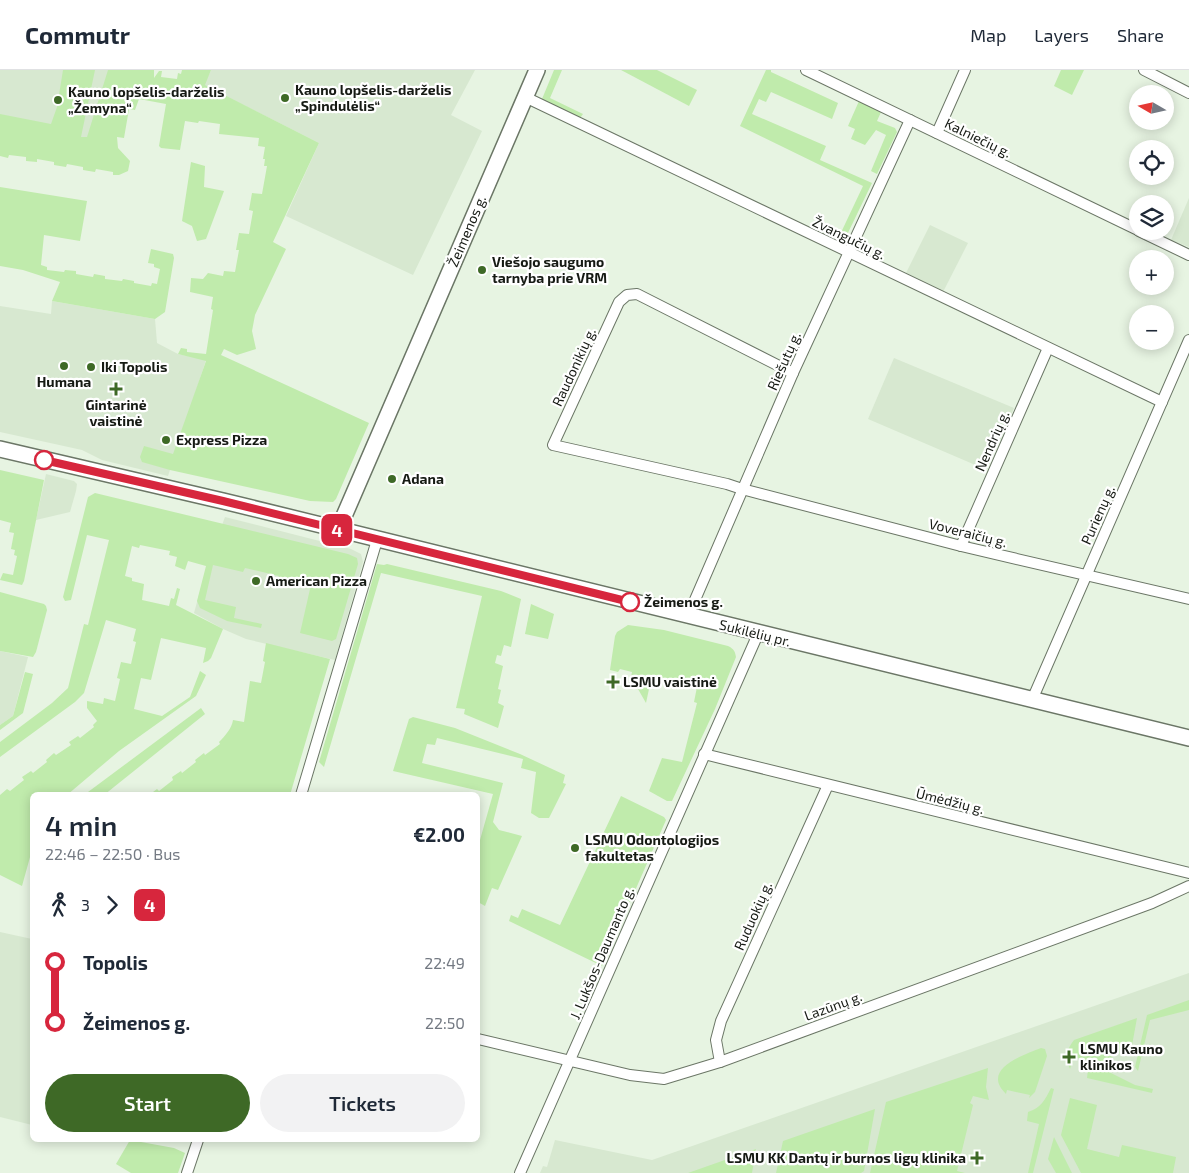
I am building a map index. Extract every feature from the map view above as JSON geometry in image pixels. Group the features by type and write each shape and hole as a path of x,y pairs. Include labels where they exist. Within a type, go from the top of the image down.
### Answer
{"main road":[{"name":"Žeimenos g.","path":"338,530 537,70"},
{"name":"Sukilėlių pr.","path":"0,449 223,501 758,634 1189,738"}],"street":[{"name":"Kalniečių g.","path":"806,70 1129,227"},
{"path":"937,133 965,70"},
{"path":"1144,70 1189,93"},
{"name":"Žvangučių g.","path":"525,97 1162,402"},
{"name":"Riešutų g.","path":"688,616 793,373 910,120"},
{"name":"Kalniečių g.","path":"1157,240 1189,255"},
{"name":"Raudonikių g.","path":"742,489 727,484 553,446 619,302 627,295 637,294 793,373"},
{"name":"Purienų g.","path":"1032,700 1189,340"},
{"name":"Nendrių g.","path":"961,546 1048,348"},
{"name":"Voveraičių g.","path":"742,489 961,546 1189,599"},
{"path":"302,792 377,540"},
{"name":"J. Lukšos-Daumanto g.","path":"520,1173 758,634"},
{"name":"Ūmėdžių g.","path":"704,754 1189,873"},
{"name":"Ruduokių g.","path":"720,1062 716,1040 721,1021 828,785"},
{"name":"Lazūnų g.","path":"480,1039 630,1075 664,1080 720,1062 1152,903 1189,886"},
{"path":"187,1173 197,1142"}],"shaded area":[{"name":"Kauno lopšelis-darželis „Žemyna“","path":"0,70 122,70 109,147 0,130"},
{"path":"211,70 475,70 451,115 482,131 413,275 286,216 319,143 204,85"},
{"path":"1189,198 1189,247 1171,240 1174,240 1174,233"},
{"path":"930,225 968,243 943,292 906,273"},
{"path":"52,301 155,319 157,343 178,354 206,360 168,476 102,460 82,450 0,432 0,306 51,314"},
{"path":"894,358 1014,408 987,470 868,419"},
{"path":"46,474 74,481 77,484 76,491 70,512 36,520"},
{"path":"225,517 351,549 361,554 363,562 335,660 246,639 194,613 207,566"},
{"path":"0,651 28,657 13,716 0,725"},
{"path":"0,932 30,939 30,1124 0,1117"},
{"name":"LSMU Kauno klinikos","path":"1189,973 1189,1173 540,1173 543,1166 547,1167 555,1140 652,1160"}],"green space":[{"path":"63,70 95,70 81,137 87,137 108,70 154,70 154,78 159,71 162,71 161,77 177,79 178,73 181,74 182,70 211,70 205,85 319,143 273,242 286,249 255,315 252,331 256,349 237,355 224,349 221,355 369,423 333,502 310,501 142,462 140,457 144,446 173,454 206,361 178,354 181,348 187,349 187,352 206,354 213,310 211,309 213,297 190,292 191,278 203,279 208,273 223,276 224,271 235,272 239,250 236,250 239,233 249,234 253,211 249,210 252,193 262,194 267,166 264,166 265,159 263,159 265,147 258,146 259,138 219,134 220,124 185,121 180,150 161,148 159,146 166,104 139,99 135,110 129,109 124,138 117,137 118,148 130,161 128,171 119,175 113,175 113,172 96,169 95,172 83,170 83,167 67,164 66,167 54,165 54,162 37,159 37,162 26,161 26,157 9,155 8,158 0,156 0,114 51,124 57,107"},
{"path":"554,70 562,70 550,98 583,114 580,118 542,99"},
{"path":"621,70 657,70 697,90 689,106"},
{"path":"766,70 771,70 771,72 838,103 832,119 771,92 766,102 759,99 752,114 826,146 820,160 872,183 845,239 837,241 863,186 740,126"},
{"path":"1061,70 1084,70 1072,95 1054,86"},
{"path":"859,101 881,112 877,121 895,128 897,132 877,174 871,171 886,135 876,130 865,145 851,139 855,129 848,126"},
{"path":"191,162 205,166 204,187 224,191 206,239 197,241 192,226 182,221"},
{"path":"0,187 87,201 80,241 44,235 41,265 47,267 47,270 76,271 76,274 93,277 94,274 105,276 105,279 122,281 123,279 151,286 152,283 157,284 160,269 154,267 154,264 148,263 151,249 173,254 174,258 165,312 155,319 52,301 60,282 23,270 0,266"},
{"path":"0,470 44,480 22,585 0,580 3,573 13,575 17,556 14,555 15,550 11,549 14,533 9,532 11,523 0,520"},
{"path":"95,493 348,554 357,558 358,564 336,639 332,641 300,633 310,589 281,582 279,576 245,568 243,572 213,565 205,600 236,607 234,618 262,624 261,628 227,621 200,608 197,601 206,566 188,561 185,570 175,566 177,557 169,555 170,551 140,545 139,548 132,546 125,576 132,578 132,581 144,584 142,600 169,606 171,598 174,599 177,588 180,589 176,605 223,629 211,658 203,663 206,648 161,638 151,680 141,678 134,709 162,716 190,697 200,671 206,675 196,696 119,751 71,792 30,792 30,857 22,886 0,875 0,795 7,789 10,791 24,780 22,777 31,771 33,773 47,762 46,760 54,753 56,755 71,745 69,742 78,736 80,738 94,727 93,725 97,721 87,708 87,701 103,704 104,698 115,701 120,679 117,678 121,662 131,664 136,642 133,641 136,629 106,620 84,693 75,702 0,757 0,742 52,703 68,688 84,624 88,625 109,540 87,535 71,600 65,601 63,597 88,497"},
{"path":"377,564 387,564 501,591 521,599 511,647 504,645 501,656 497,655 495,663 503,666 498,689 501,690 498,703 504,706 498,728 464,714 465,709 456,708 482,596 381,573 324,767 319,762"},
{"path":"0,592 46,606 47,610 33,657 0,651"},
{"path":"531,604 554,614 548,639 525,634"},
{"path":"628,625 664,630 728,646 733,649 736,655 715,709 672,801 667,801 649,791 662,758 682,762 697,703 694,702 697,687 652,675 646,703 638,689 629,687 632,672 620,669 618,672 610,670 615,636 617,632"},
{"path":"266,643 330,659 291,792 153,792 157,789 159,791 173,780 172,777 181,771 182,773 204,753 205,755 220,744 219,742 230,729 233,720 244,722 250,681 261,683 265,662 263,661"},
{"path":"25,672 33,674 23,713 0,730 0,725 13,716"},
{"path":"201,708 205,714 108,792 88,792"},
{"path":"413,717 455,728 520,754 565,775 563,783 566,784 549,818 539,818 531,813 536,772 521,768 523,759 437,738 435,745 427,744 422,763 503,783 493,822 499,830 522,836 498,890 492,888 485,906 480,903 480,840 493,794 393,771 409,719"},
{"path":"621,796 664,817 666,820 602,966 509,921 511,915 518,918 522,909 560,925"},
{"path":"1189,1000 1189,1010 1150,1020 1138,1071 1135,1067 1147,1015"},
{"path":"1137,1018 1131,1051 1113,1053 1109,1072 1135,1085 1153,1089 1152,1093 1087,1078 1089,1060 1074,1057 1070,1069 1067,1054 1074,1040"},
{"path":"1041,1048 1045,1049 1047,1056 1035,1092 1029,1098 1030,1095 1007,1090 1006,1094 999,1085 998,1077 1001,1070 1016,1059"},
{"path":"988,1068 986,1087 989,1100 973,1096 970,1103 973,1105 957,1171 965,1173 870,1173 886,1102"},
{"path":"1051,1088 1054,1089 1033,1173 1028,1173 1039,1124 1027,1121 1028,1112 1042,1103"},
{"path":"1070,1098 1097,1105 1087,1149 1119,1157 1122,1145 1176,1157 1173,1173 1081,1173 1061,1135"},
{"path":"875,1109 864,1171 861,1173 776,1173 783,1141"},
{"path":"1054,1137 1072,1173 1056,1173 1048,1159"},
{"path":"129,1142 141,1142 174,1148 185,1153 178,1173 131,1173 116,1164"},
{"path":"756,1149 752,1173 688,1173"}],"bus line":[{"name":"4","path":"44,460 223,501 630,602"}],"place":[{"name":"Kauno lopšelis-darželis „Spindulėlis“","path":"285,98"},
{"name":"Kauno lopšelis-darželis „Žemyna“","path":"58,100"},
{"name":"Viešojo saugumo tarnyba prie VRM","path":"482,270"},
{"name":"Humana","path":"64,366"},
{"name":"Iki Topolis","path":"91,367"},
{"name":"Gintarinė vaistinė","path":"116,389"},
{"name":"Express Pizza","path":"166,440"},
{"name":"Adana","path":"392,479"},
{"name":"American Pizza","path":"256,581"},
{"name":"Žeimenos g.","path":"630,602"},
{"name":"LSMU vaistinė","path":"613,682"},
{"name":"LSMU Odontologijos fakultetas","path":"575,848"},
{"name":"LSMU Kauno klinikos","path":"1069,1057"},
{"name":"LSMU KK Dantų ir burnos ligų klinika","path":"977,1158"}]}
